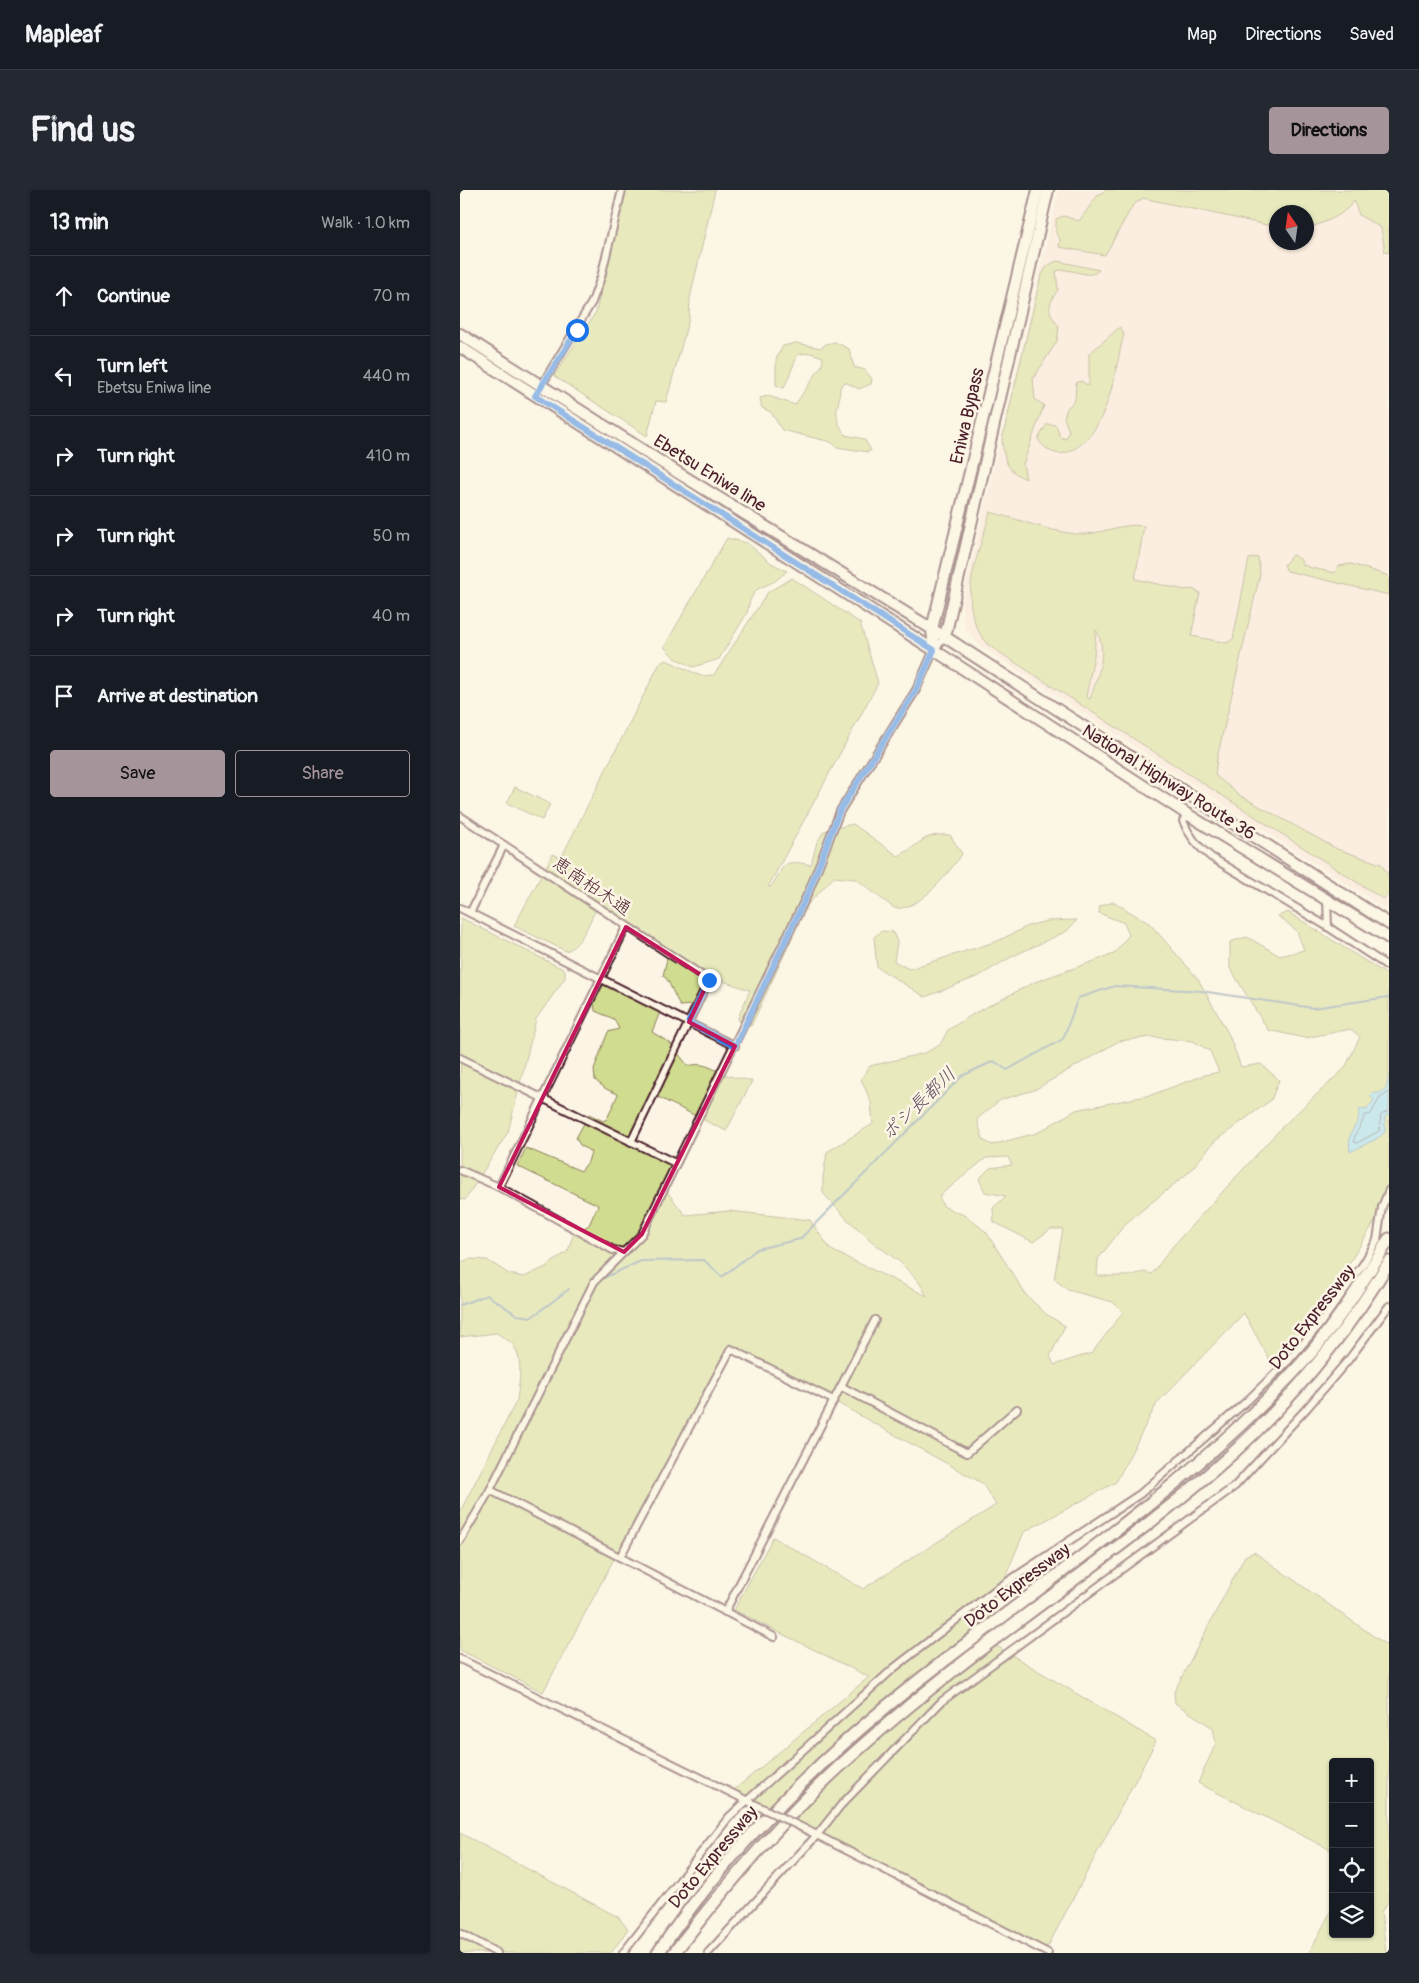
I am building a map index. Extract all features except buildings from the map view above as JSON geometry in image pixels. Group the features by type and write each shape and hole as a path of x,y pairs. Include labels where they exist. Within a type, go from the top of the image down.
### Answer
{"highway":[{"name":"Doto Expressway","path":"658,1953 701,1896 794,1790 855,1734 916,1682 1160,1497 1227,1439 1291,1376 1363,1282 1389,1240"},
{"name":"Doto Expressway","path":"674,1953 752,1856 806,1799 865,1743 999,1635 1169,1507 1235,1451 1301,1382 1339,1337 1389,1262"}],"main road":[{"name":"Eniwa Bypass","path":"934,650 932,629 1038,190"},
{"name":"Eniwa Bypass","path":"945,637 1048,190"},
{"name":"Ebetsu Eniwa line","path":"460,334 945,637"},
{"name":"Ebetsu Eniwa line","path":"460,347 934,650"},
{"name":"National Highway Route 36","path":"945,637 1389,924"},
{"name":"National Highway Route 36","path":"934,650 1187,814 1389,938"}],"street":[{"path":"535,396 592,302 601,277 622,190"},
{"path":"460,1541 490,1490 594,1282 642,1234 809,891 840,810 916,690 934,650 945,637"},
{"path":"1187,814 1183,821 1187,832 1200,848 1211,857 1328,927 1389,967"},
{"name":"恵南柏木通","path":"460,817 626,928 709,980 689,1022"},
{"path":"470,913 504,845"},
{"path":"1327,899 1328,927"},
{"path":"460,908 603,978 735,1046"},
{"path":"500,1187 626,928"},
{"path":"631,1142 689,1022"},
{"path":"460,1058 675,1164"},
{"path":"460,1170 500,1187 613,1250 624,1252"},
{"path":"623,1953 729,1817 749,1801 894,1668 995,1590 1140,1494 1247,1401 1288,1360 1344,1292 1377,1240 1382,1207 1389,1190"},
{"path":"708,1953 817,1835 841,1805 942,1701 1235,1486 1313,1401 1389,1306"},
{"path":"725,1612 875,1320"},
{"path":"620,1557 731,1349 833,1400"},
{"path":"842,1387 967,1453 1017,1409"},
{"path":"490,1490 774,1637"},
{"path":"460,1658 817,1835 1048,1953"},
{"path":"460,1933 498,1953"}],"highlighted area":[{"path":"626,927 709,980 689,1022 735,1046 642,1234 624,1252 499,1187"}],"shaded area":[{"path":"1059,190 1389,190 1389,911 979,645 965,627 962,604"}],"green space":[{"path":"626,190 715,190 690,298 689,318 666,402 656,401 647,436 554,376 596,312"},
{"path":"1106,190 1389,190 1389,253 1385,252 1381,228 1359,215 1354,201 1343,212 1314,226 1314,205 1269,205 1269,225 1143,198 1133,205 1105,255 1059,247 1060,239 1056,233 1056,219 1064,216 1079,221 1098,195"},
{"path":"1057,261 1099,270 1090,274 1068,270 1056,271 1058,290 1050,304 1050,308 1052,317 1059,326 1057,341 1033,379 1035,400 1044,405 1023,464 1026,479 1019,476 1007,464 1002,440 1041,276 1047,266"},
{"path":"1120,327 1124,334 1113,384 1108,401 1093,432 1082,444 1068,452 1055,453 1051,451 1038,439 1047,424 1056,425 1060,437 1066,439 1069,431 1064,418 1067,408 1075,400 1076,383 1081,381 1089,386 1089,354"},
{"path":"835,342 849,349 854,367 865,370 872,379 871,384 859,389 845,382 840,387 837,411 840,427 845,435 864,439 871,450 868,452 837,447 831,442 782,430 771,412 762,408 760,398 768,396 795,405 822,365 823,357 811,353 798,354 784,388 776,385 776,359 783,346 796,343 821,348 826,344"},
{"path":"990,512 1043,528 1076,534 1094,533 1135,525 1144,526 1135,579 1185,590 1192,589 1200,593 1191,636 1227,643 1233,639 1249,559 1258,557 1260,574 1217,758 1215,775 1239,795 1337,849 1381,864 1389,876 1389,894 1383,899 988,645 978,629 972,613 970,596 975,563","holes":["1096,630 1102,647 1101,664 1090,699 1086,697 1094,656"]},
{"path":"727,538 747,543 771,563 787,571 775,581 756,590 750,600 747,613 719,659 693,667 675,658 664,647"},
{"path":"1292,555 1300,559 1303,565 1335,573 1339,566 1351,564 1386,575 1389,578 1389,595 1287,571 1284,565"},
{"path":"792,578 860,623 878,683 768,887 771,887 786,865 795,863 811,865 817,842 824,831 853,824 898,856 927,838 940,835 950,835 962,854 932,889 913,904 904,908 894,908 856,879 834,877 808,904 751,1026 740,1023 738,1018 750,990 711,977 691,1005 680,1006 667,979 663,976 669,950 598,905 581,938 572,948 566,951 514,926 553,854 561,858 660,663 666,660 701,676 714,675 768,592"},
{"path":"515,787 550,804 542,820 507,803"},
{"path":"1114,902 1150,924 1198,979 1229,1035 1241,1067 1261,1064 1279,1080 1271,1100 1215,1141 1189,1172 1125,1224 1098,1259 1097,1276 1127,1276 1145,1272 1152,1274 1173,1246 1282,1127 1345,1068 1360,1037 1351,1029 1305,1038 1268,1030 1230,968 1230,942 1247,937 1280,956 1304,950 1297,931 1278,916 1288,912 1389,976 1389,1198 1333,1290 1280,1354 1269,1359 1244,1313 1157,1403 1116,1482 1024,1532 996,1599 983,1638 1156,1741 1048,1946 1042,1947 801,1827 734,1790 869,1677 734,1610 773,1537 863,1589 996,1505 982,1483 729,1343 543,1692 460,1650 460,1512 517,1400 520,1364 519,1357 512,1344 497,1333 460,1337 460,1263 469,1259 487,1260 509,1274 524,1277 546,1267 568,1251 573,1235 589,1225 598,1205 517,1166 526,1148 581,1171 588,1162 591,1152 580,1145 576,1138 589,1114 603,1121 607,1119 618,1094 606,1089 595,1080 594,1069 608,1032 619,1029 614,1019 595,1011 594,1003 604,984 660,1012 652,1032 670,1043 688,1066 704,1065 729,1076 752,1081 726,1131 650,1093 627,1143 670,1164 673,1175 668,1193 685,1215 729,1211 810,1220 831,1250 927,1296 919,1282 900,1262 875,1244 847,1219 823,1193 827,1152 873,1124 871,1102 861,1079 870,1066 925,1053 940,1045 948,1030 975,1013 1035,982 1114,954 1129,935 1124,923 1099,913 1100,906","holes":["1151,1037 1193,1041 1210,1051 1219,1072 1205,1075 1151,1095 1076,1110 1037,1133 992,1145 983,1140 977,1119 1000,1100 1034,1090 1119,1041","1008,1157 1012,1165 990,1168 979,1179 985,1192 1006,1196 993,1208 994,1222 1033,1242 1051,1229 1063,1229 1054,1279 1068,1290 1113,1302 1123,1312 1092,1353 1054,1365 1050,1356 1065,1326 1046,1314 1026,1295 986,1232 968,1217 943,1206 939,1196 986,1158"]},
{"path":"461,918 565,970 565,978 536,1019 508,1132 465,1200 460,1199"},
{"path":"1077,920 1067,931 1011,957 979,976 925,997 877,967 874,937 882,931 893,932 897,942 894,961 909,969 998,941 1028,926 1047,921"},
{"path":"1254,1552 1389,1647 1389,1901 1381,1912 1386,1953 1309,1953 1329,1915 1329,1938 1374,1938 1374,1758 1329,1758 1329,1849 1198,1783 1216,1743 1213,1728 1175,1703 1174,1692 1245,1556"},
{"path":"460,1833 618,1917 628,1929 611,1953 460,1953"}],"water":[{"path":"1389,1075 1389,1114 1385,1117 1385,1132 1378,1138 1350,1152 1350,1135 1358,1121 1360,1109 1367,1110 1374,1100 1370,1096 1373,1093 1380,1093 1386,1088"}],"waterway":[{"name":"ポシ長都川","path":"599,1280 641,1261 704,1260 722,1277 757,1249 800,1239 962,1076 994,1061 1007,1070 1063,1039 1078,998 1115,986 1201,991 1313,1008 1389,997"},
{"name":"ポシ長都川","path":"460,1305 487,1295 517,1315 532,1317 569,1289"}],"route":[{"path":"577,330 535,396 905,634 934,650 916,690 840,810 809,891 735,1046 689,1022 709,980"}]}
